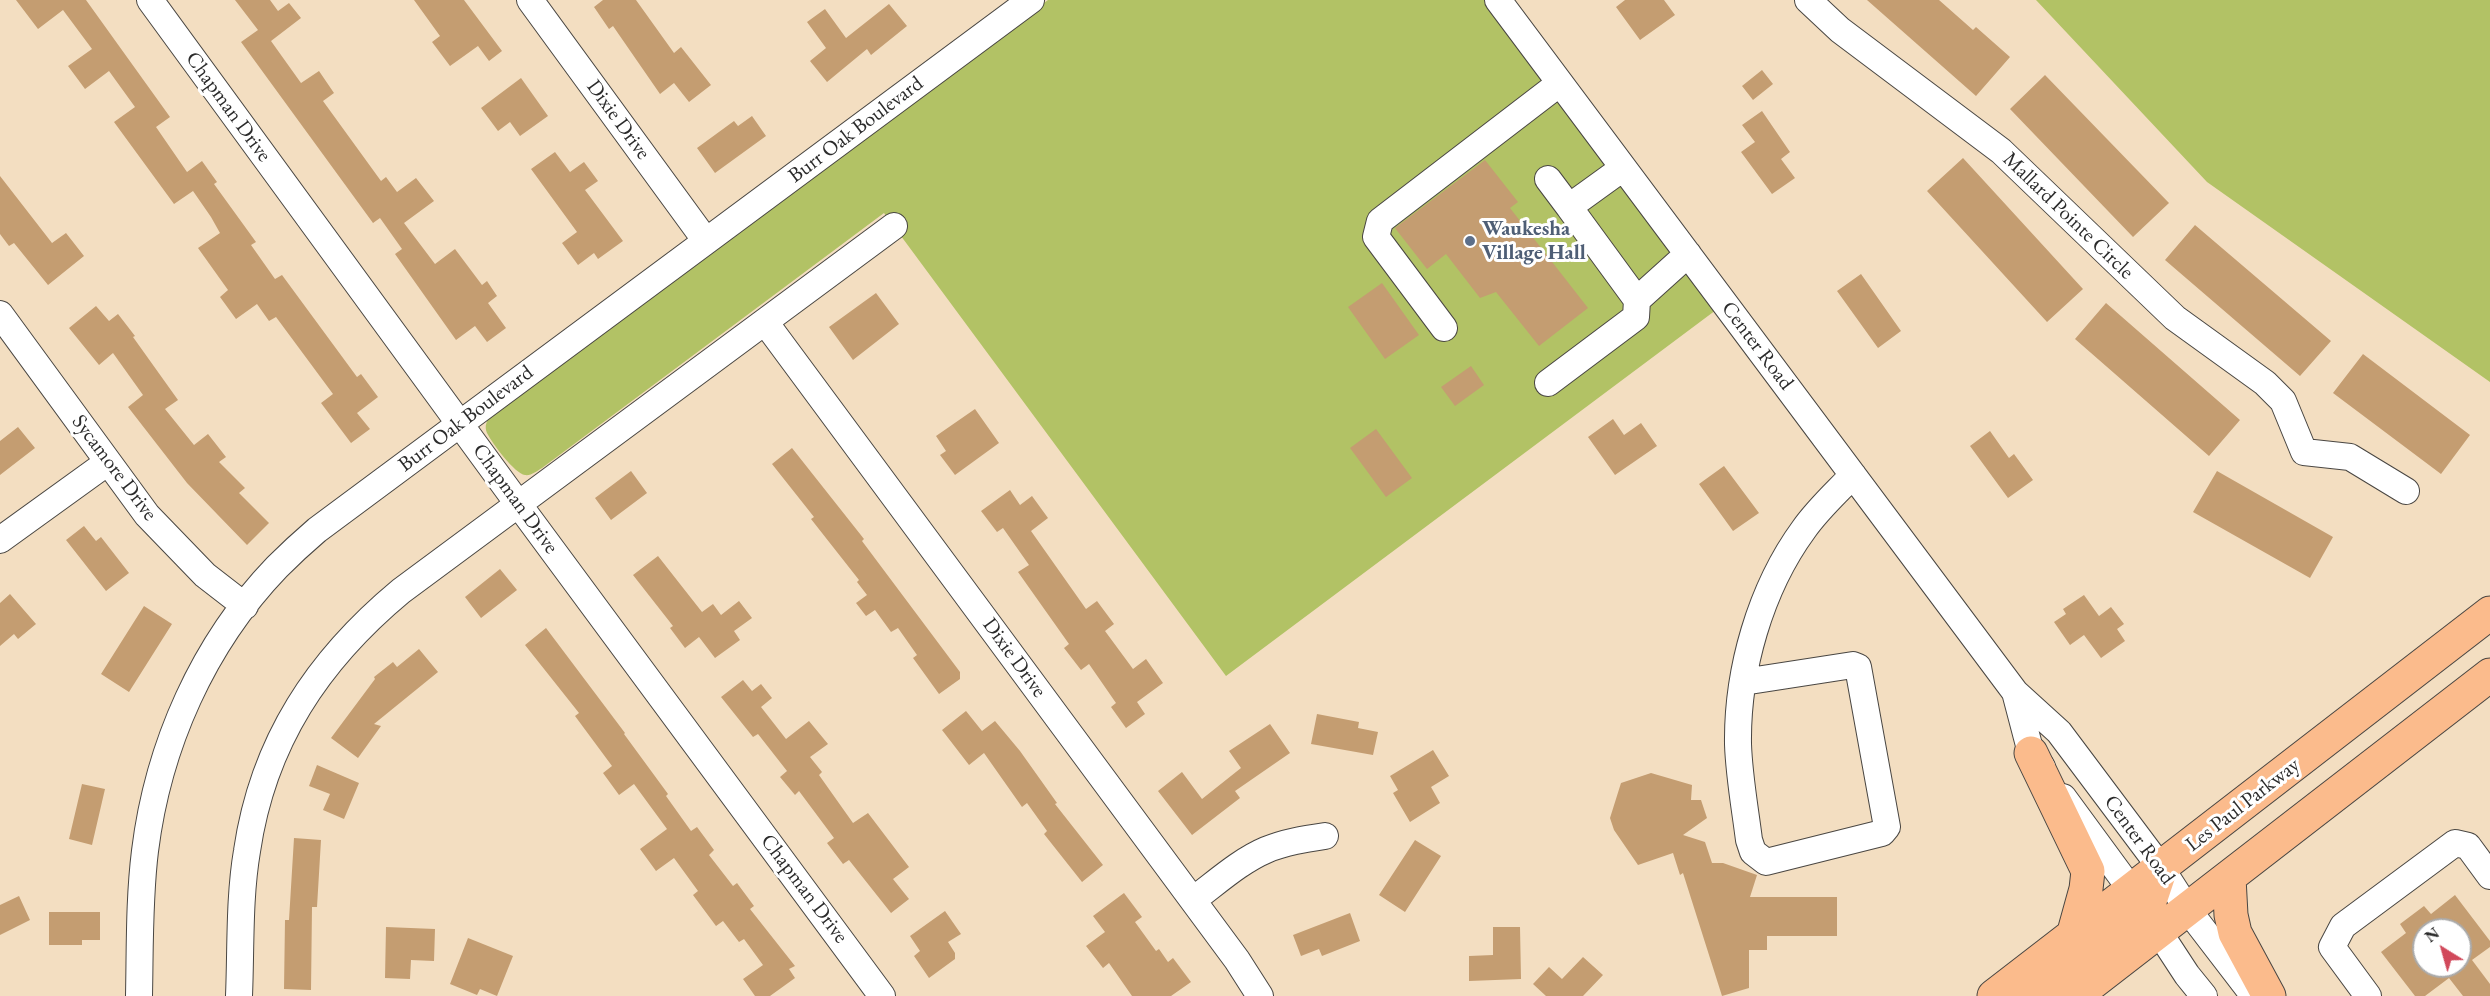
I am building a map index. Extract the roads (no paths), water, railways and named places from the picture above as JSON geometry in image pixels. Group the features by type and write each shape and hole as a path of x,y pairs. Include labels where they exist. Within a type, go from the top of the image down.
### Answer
{"main road":[{"name":"Les Paul Parkway","path":"2075,996 2145,912 2165,875 2479,621"},
{"name":"Les Paul Parkway","path":"1994,996 2073,936 2145,912 2188,910 2490,675"},
{"path":"2031,753 2088,871 2086,889 2073,936"},
{"path":"2037,996 2145,912 2165,875"},
{"path":"2229,878 2231,915 2235,933 2269,996"}],"street":[{"name":"Chapman Drive","path":"150,0 882,996"},
{"name":"Dixie Drive","path":"530,0 706,241"},
{"name":"Burr Oak Boulevard","path":"139,996 144,861 156,789 173,734 201,671 245,606 276,568 317,530 1031,0"},
{"name":"Mallard Pointe Circle","path":"1808,0 1840,30 2001,152 2175,318 2265,383 2283,401 2304,452 2350,457 2406,491"},
{"name":"Center Road","path":"1501,1 2015,692 2059,732 2165,875 2188,910 2254,996"},
{"path":"1444,328 1376,237 1380,221 1560,83"},
{"path":"1569,207 1623,168"},
{"path":"1548,179 1637,300 1636,317 1548,383"},
{"path":"239,996 246,853 258,799 280,738 318,675 369,618 401,591 894,226"},
{"path":"1637,300 1688,254"},
{"name":"Sycamore Drive","path":"0,314 160,530 206,575 245,606"},
{"name":"Dixie Drive","path":"765,322 1193,900 1260,996"},
{"path":"0,540 108,462"},
{"path":"1743,682 1853,664 1858,667 1887,827 1882,832 1766,862 1753,852 1749,840 1738,745 1743,682 1752,644 1772,584 1788,553 1822,505 1853,476"},
{"name":"Center Road","path":"2015,692 2031,753 2204,996"},
{"path":"1193,900 1247,860 1264,851 1282,844 1325,836"},
{"path":"2368,996 2332,946 2343,926 2455,843 2468,846 2490,876"}],"place":[{"name":"Waukesha Village Hall","path":"1470,241"}]}
